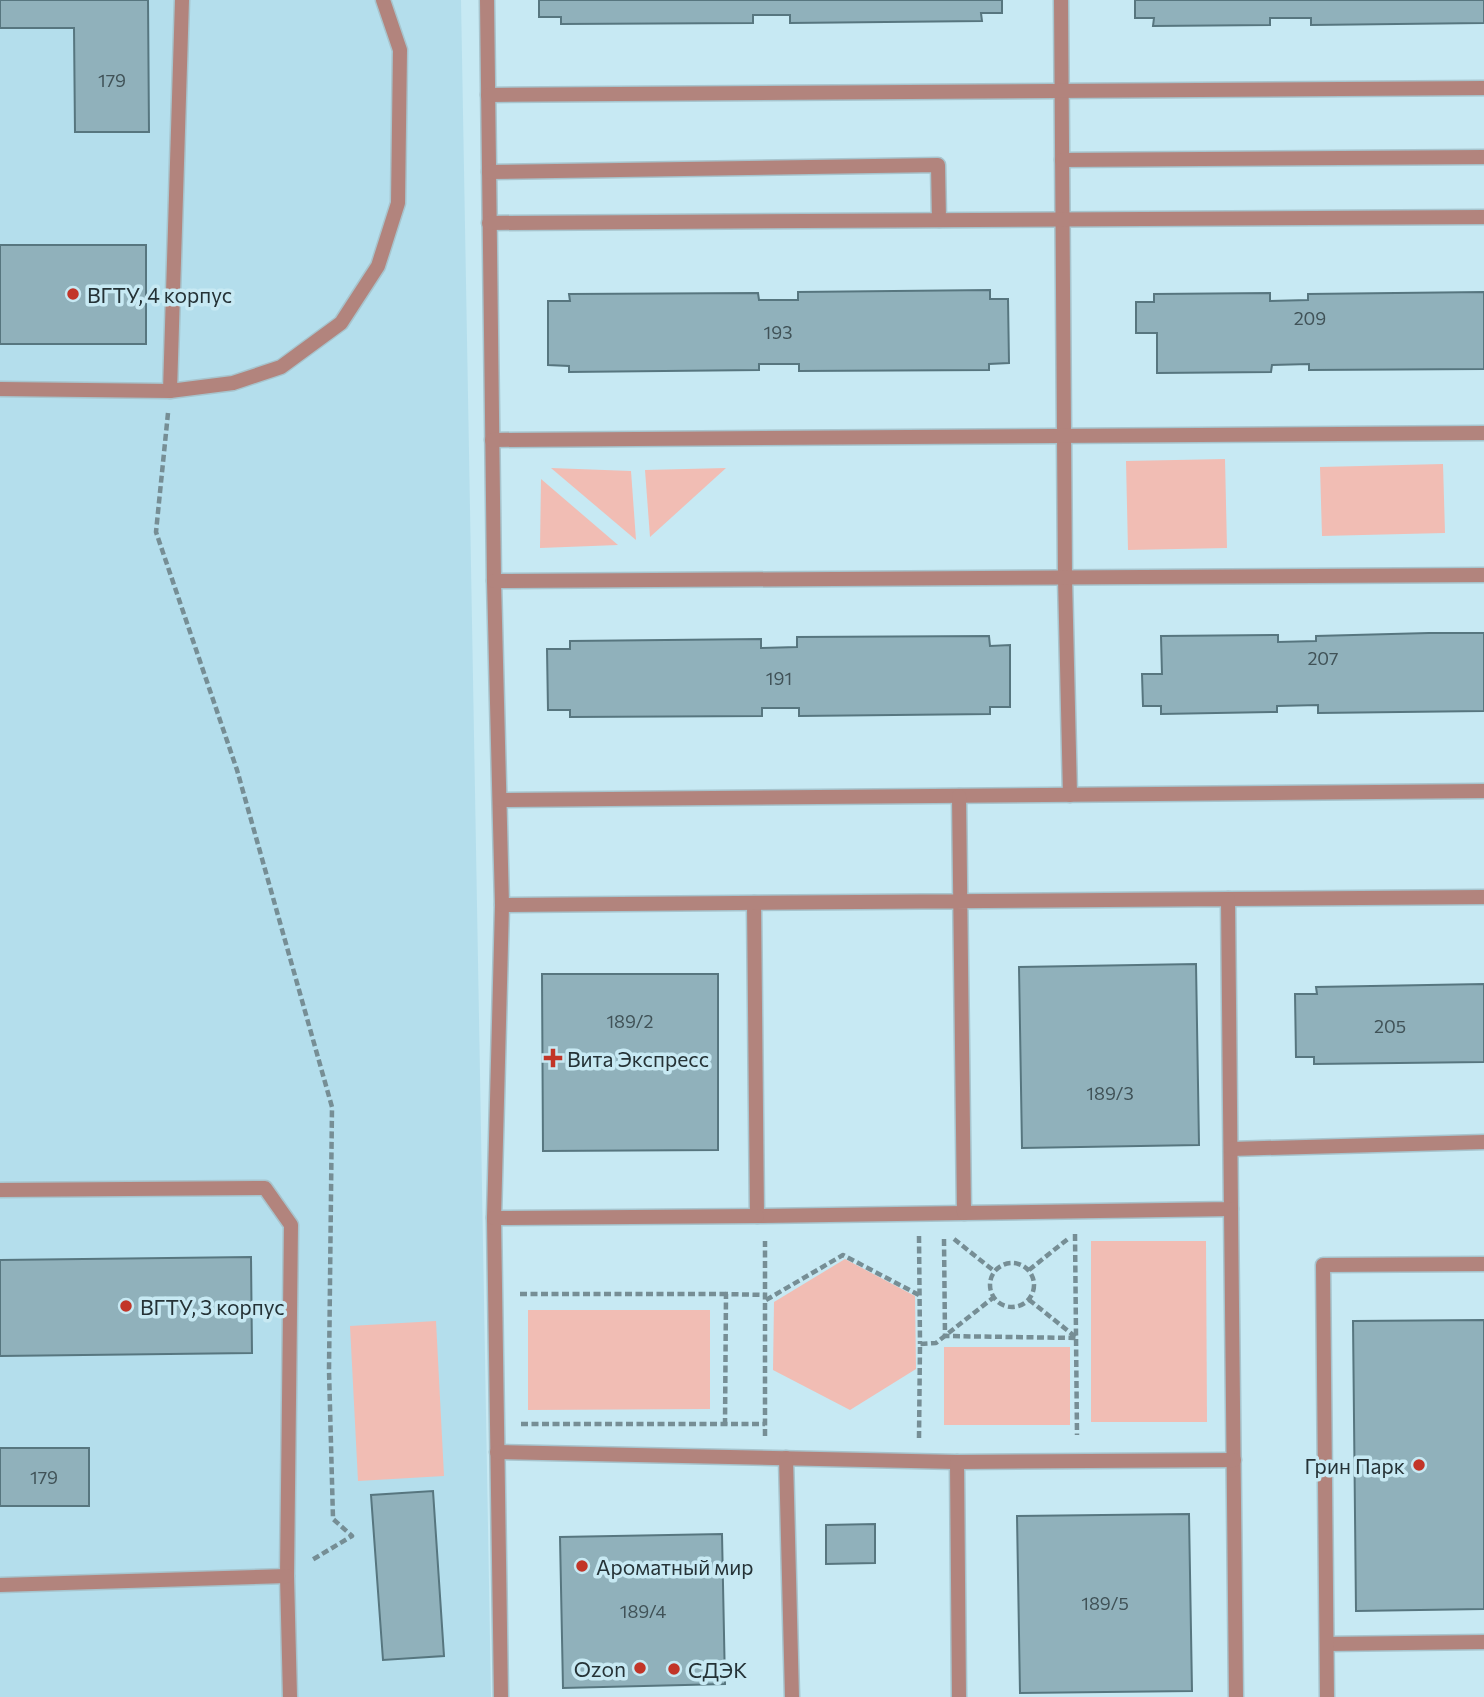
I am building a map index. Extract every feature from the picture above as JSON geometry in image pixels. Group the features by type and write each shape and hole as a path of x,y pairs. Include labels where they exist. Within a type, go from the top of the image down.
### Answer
{"lane":[{"path":"170,391 182,0"},
{"path":"0,389 170,391 233,383 281,367 341,323 378,266 398,203 400,50 383,0"},
{"path":"487,0 494,581 502,905 494,1218 501,1697"},
{"path":"1062,0 1064,435 1070,795"},
{"path":"488,94 1484,88"},
{"path":"1062,160 1484,157"},
{"path":"489,172 938,165 939,220"},
{"path":"489,223 1484,217"},
{"path":"492,440 1484,433"},
{"path":"494,581 1484,575"},
{"path":"500,800 1484,792"},
{"path":"959,796 964,1213"},
{"path":"502,905 1484,897"},
{"path":"1228,899 1236,1697"},
{"path":"754,903 761,1216"},
{"path":"1231,1149 1484,1142"},
{"path":"0,1190 265,1188 291,1225 288,1576 290,1697"},
{"path":"494,1218 1231,1209"},
{"path":"1327,1697 1323,1265 1484,1264"},
{"path":"497,1452 957,1462 1234,1460"},
{"path":"786,1458 792,1697"},
{"path":"957,1462 959,1697"},
{"path":"0,1585 288,1576"},
{"path":"1327,1644 1484,1642"}],"path":[{"path":"170,391 156,532 237,770 332,1107 329,1370 333,1519 352,1536 288,1576"},
{"path":"1075,1211 1077,1461"},
{"path":"918,1214 918,1461"},
{"path":"761,1216 765,1298 764,1458"},
{"path":"945,1336 944,1230 994,1271"},
{"path":"1029,1270 1076,1233"},
{"path":"495,1294 726,1294 765,1298 843,1255 919,1295"},
{"path":"1016,1262 1029,1270 1034,1278 1034,1291 1028,1299 1015,1307 1003,1305 994,1297 989,1285 994,1271 1003,1264 1016,1262"},
{"path":"725,1424 726,1294"},
{"path":"920,1344 936,1343 994,1297"},
{"path":"1028,1299 1077,1338"},
{"path":"945,1336 1077,1338"},
{"path":"496,1423 765,1424"}],"shaded area":[{"path":"0,0 461,0 491,1697 0,1697"},
{"path":"1225,459 1227,548 1128,550 1126,461"},
{"path":"1443,464 1445,533 1322,536 1320,467"},
{"path":"551,468 631,471 636,540"},
{"path":"726,468 650,537 645,470"},
{"path":"541,479 618,545 540,548"},
{"path":"1091,1241 1206,1241 1207,1422 1091,1422"},
{"path":"845,1259 915,1296 916,1369 850,1410 773,1370 774,1302"},
{"path":"528,1310 710,1310 710,1409 528,1410"},
{"path":"436,1321 444,1476 358,1481 350,1326"},
{"path":"944,1347 1070,1347 1070,1425 944,1425"}],"building":[{"path":"0,0 148,0 149,132 75,132 74,28 0,28"},
{"path":"539,0 1002,0 1002,13 981,13 982,21 790,23 790,15 753,15 753,23 561,24 561,17 539,17"},
{"path":"1135,0 1484,0 1484,23 1311,25 1311,18 1270,18 1270,25 1153,26 1154,18 1135,18"},
{"name":"ВГТУ, 4 корпус","path":"0,245 146,245 146,344 0,344"},
{"path":"990,290 990,299 1008,299 1009,363 989,364 989,370 799,371 799,364 759,364 759,370 569,372 569,366 548,365 548,301 570,301 569,294 758,293 759,300 798,300 798,292"},
{"path":"1484,292 1484,369 1309,370 1309,364 1272,365 1271,372 1157,373 1157,333 1136,333 1136,302 1154,302 1154,294 1270,293 1270,301 1308,300 1308,294"},
{"path":"1484,633 1484,711 1318,713 1318,705 1277,706 1277,712 1161,714 1161,706 1143,706 1142,674 1162,674 1161,636 1278,635 1278,642 1316,641 1316,636"},
{"path":"989,636 990,646 1010,645 1010,707 990,707 990,714 799,716 799,708 762,708 762,716 570,717 570,710 548,710 547,649 570,649 570,641 761,639 761,648 797,647 797,637"},
{"path":"1196,964 1199,1145 1022,1148 1019,967"},
{"path":"542,974 718,974 718,1150 543,1151"},
{"path":"1484,984 1484,1062 1314,1064 1314,1057 1296,1057 1295,994 1317,994 1316,987"},
{"name":"ВГТУ, 3 корпус","path":"251,1257 252,1353 0,1356 0,1260"},
{"name":"Грин Парк","path":"1484,1320 1484,1609 1356,1611 1353,1321"},
{"path":"0,1448 89,1448 89,1506 0,1506"},
{"path":"433,1491 444,1656 383,1660 371,1495"},
{"path":"1189,1514 1192,1691 1020,1693 1017,1516"},
{"path":"875,1524 875,1563 826,1564 826,1525"},
{"path":"722,1534 725,1684 563,1688 560,1537"}],"place":[{"name":"ВГТУ, 4 корпус","path":"73,294"},
{"name":"Вита Экспресс","path":"553,1058"},
{"name":"ВГТУ, 3 корпус","path":"126,1306"},
{"name":"Грин Парк","path":"1419,1465"},
{"name":"Ароматный мир","path":"582,1566"},
{"name":"Ozon","path":"640,1668"},
{"name":"СДЭК","path":"674,1669"}]}
